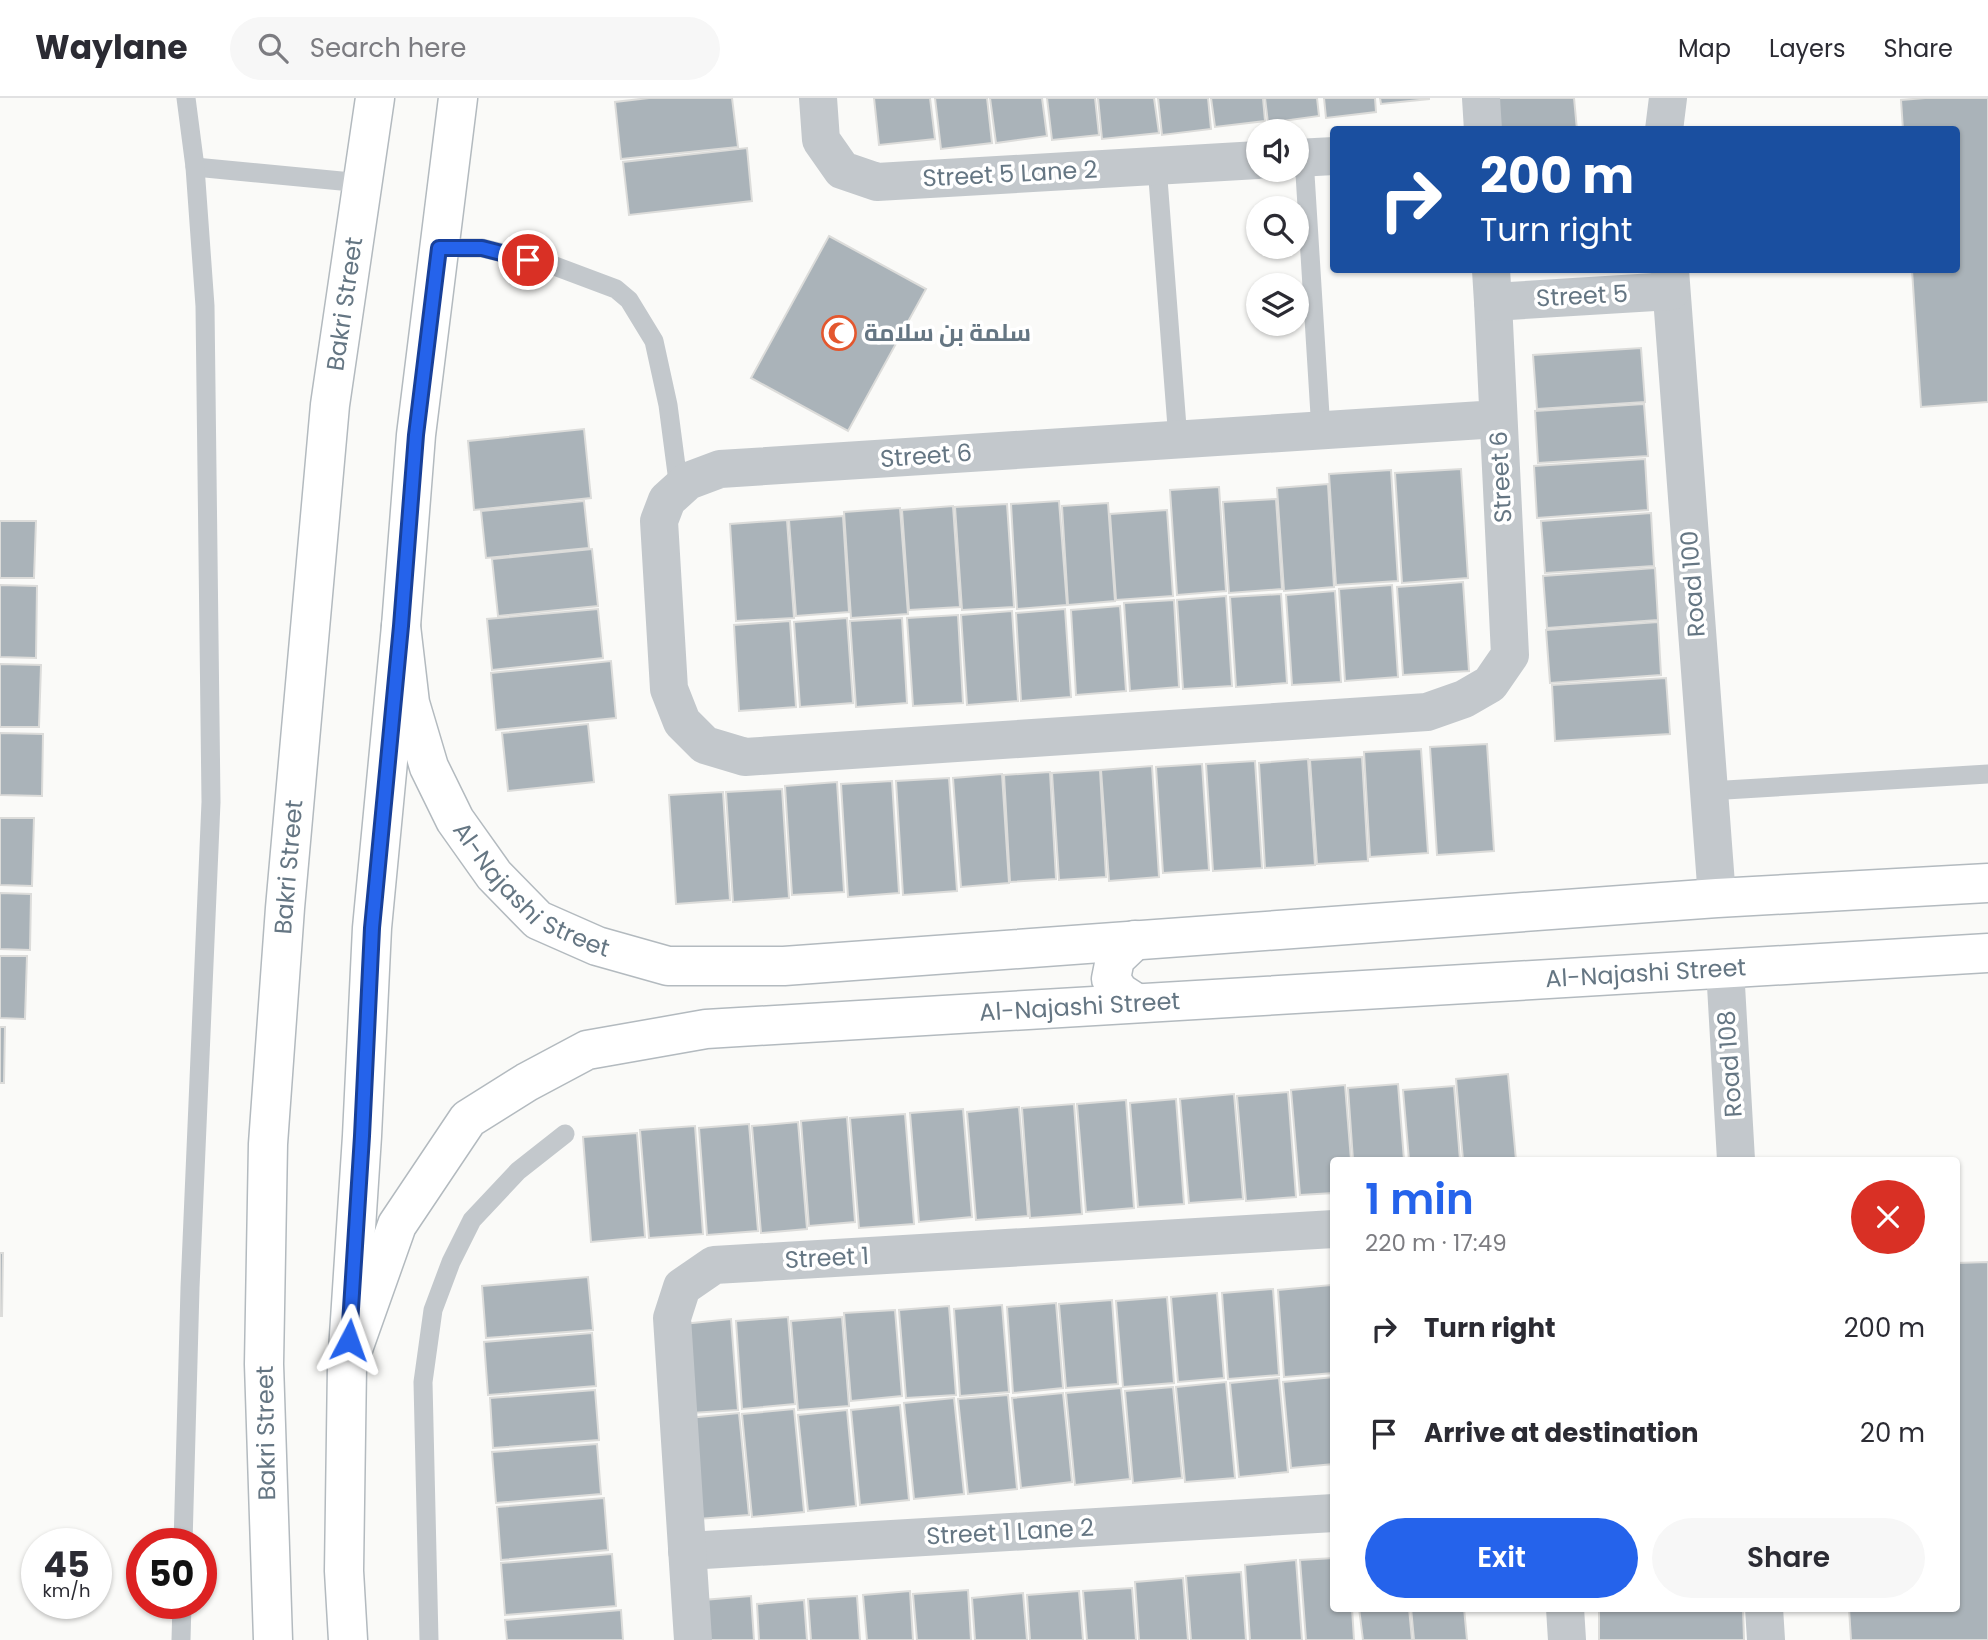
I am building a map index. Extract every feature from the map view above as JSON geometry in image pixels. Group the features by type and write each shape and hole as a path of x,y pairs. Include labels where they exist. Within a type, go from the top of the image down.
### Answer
{"main road":[{"name":"Bakri Street","path":"273,1640 264,1364 268,1144 285,908 330,405 375,98"},
{"path":"348,1640 344,1571 347,1366 372,928 416,435 458,98"},
{"name":"Al-Najashi Street","path":"401,626 410,703 429,767 455,820 494,875 538,920 597,946 668,967 784,966 1717,898 1988,883"},
{"path":"1135,940 1115,959 1111,979 1119,992 1136,1003"},
{"name":"Al-Najashi Street","path":"347,1366 397,1225 468,1119 527,1082 587,1051 706,1029 1988,953"}],"street":[{"name":"Street 5 Lane 2","path":"818,98 821,140 842,170 877,182 1246,161"},
{"path":"1481,98 1483,126"},
{"path":"1664,126 1668,98"},
{"name":"Street 5","path":"1499,419 1492,286 1671,280"},
{"name":"Road 100","path":"1671,280 1717,898"},
{"name":"Street 6","path":"1499,419 1510,655 1490,684 1464,699 1427,712 745,757 705,745 682,722 669,690 659,521 667,499 688,481 720,469 1499,419"},
{"name":"Road 108","path":"1725,968 1736,1157"},
{"name":"Street 1","path":"694,1640 672,1318 682,1287 714,1265 1330,1228"},
{"name":"Street 1 Lane 2","path":"687,1551 1330,1513"},
{"path":"1565,1612 1567,1640"},
{"path":"1764,1612 1766,1640"}],"lane":[{"path":"183,1528 190,1288 211,802 205,306 195,167 186,98"},
{"path":"1311,157 1321,431"},
{"path":"1157,166 1178,440"},
{"path":"195,167 362,183"},
{"path":"439,248 482,248 552,265 616,289 629,300 654,341 668,405 679,489"},
{"path":"1709,792 1988,774"},
{"path":"429,1640 423,1382 433,1310 450,1262 472,1220 518,1171 565,1135"},
{"path":"181,1640 182,1619"}],"building":[{"path":"649,98 732,98 738,147 621,159 615,102"},
{"path":"874,98 930,98 935,139 879,145"},
{"path":"935,98 987,98 992,143 941,149"},
{"path":"990,98 1042,98 1047,136 996,143"},
{"path":"1047,98 1095,98 1099,135 1052,140"},
{"path":"1098,98 1154,98 1159,133 1102,139"},
{"path":"1158,98 1208,98 1211,129 1162,135"},
{"path":"1211,98 1263,98 1265,119 1246,119 1246,123 1215,127"},
{"path":"1265,98 1317,98 1319,116 1268,119"},
{"path":"1324,98 1375,98 1376,112 1326,118"},
{"path":"1380,98 1429,98 1429,99 1381,104"},
{"path":"1491,98 1574,98 1577,126 1494,126"},
{"path":"1988,98 1988,402 1921,407 1912,273 1960,273 1960,126 1903,126 1901,100"},
{"path":"747,148 752,201 629,215 623,162"},
{"name":"سلمة بن سلامة","path":"829,236 926,289 848,431 751,378"},
{"path":"1641,348 1645,402 1537,409 1533,355"},
{"path":"1644,404 1648,456 1538,463 1535,411"},
{"path":"584,429 591,498 474,510 468,441"},
{"path":"1645,459 1648,510 1537,518 1534,466"},
{"path":"1461,469 1468,578 1402,583 1395,473"},
{"path":"1391,470 1398,581 1336,585 1329,474"},
{"path":"1328,484 1334,587 1284,591 1277,488"},
{"path":"1219,487 1226,591 1177,595 1170,490"},
{"path":"1276,499 1282,589 1229,593 1223,502"},
{"path":"584,501 589,548 486,558 481,511"},
{"path":"1059,501 1067,605 1017,609 1011,504"},
{"path":"1108,503 1115,601 1068,605 1062,506"},
{"path":"1007,504 1014,607 962,610 955,507"},
{"path":"953,506 960,607 909,610 902,510"},
{"path":"900,508 908,614 851,618 844,512"},
{"path":"1167,510 1173,596 1116,600 1110,514"},
{"path":"1651,513 1654,566 1545,573 1541,521"},
{"path":"843,516 849,612 796,616 789,520"},
{"path":"787,520 794,618 736,621 730,524"},
{"path":"0,521 36,521 34,578 0,578"},
{"path":"592,549 598,606 498,616 492,559"},
{"path":"1655,568 1658,620 1547,628 1543,576"},
{"path":"1463,582 1469,671 1403,675 1397,587"},
{"path":"0,585 37,586 36,658 0,657"},
{"path":"1392,585 1398,677 1345,681 1339,589"},
{"path":"1335,591 1341,682 1292,685 1286,595"},
{"path":"1281,594 1287,683 1236,687 1230,597"},
{"path":"1226,596 1232,686 1183,689 1177,600"},
{"path":"1174,600 1179,687 1130,691 1124,603"},
{"path":"1120,606 1126,691 1076,695 1071,610"},
{"path":"598,609 603,658 492,670 487,619"},
{"path":"1065,609 1071,697 1021,701 1016,613"},
{"path":"1012,611 1018,701 967,705 961,615"},
{"path":"958,615 963,703 913,706 907,618"},
{"path":"847,618 853,703 800,707 794,622"},
{"path":"902,618 907,703 856,707 850,621"},
{"path":"790,621 796,707 739,711 734,625"},
{"path":"1658,622 1661,675 1550,683 1546,630"},
{"path":"611,661 616,718 496,730 491,673"},
{"path":"0,664 41,665 39,727 0,727"},
{"path":"1666,678 1670,734 1555,741 1552,685"},
{"path":"588,724 594,782 508,791 502,733"},
{"path":"0,733 43,734 42,796 0,795"},
{"path":"1487,744 1494,851 1437,855 1430,747"},
{"path":"1421,749 1428,853 1370,857 1364,752"},
{"path":"1362,757 1368,861 1317,864 1310,760"},
{"path":"1308,759 1315,865 1265,868 1259,763"},
{"path":"1255,761 1262,868 1213,871 1206,764"},
{"path":"1202,764 1209,870 1163,873 1156,767"},
{"path":"1152,766 1159,877 1109,881 1101,770"},
{"path":"1100,770 1106,877 1059,880 1052,773"},
{"path":"1050,772 1056,879 1010,882 1004,775"},
{"path":"1002,774 1009,883 961,887 953,778"},
{"path":"949,778 957,891 903,895 896,781"},
{"path":"892,781 899,893 848,897 841,784"},
{"path":"837,782 844,892 792,895 785,786"},
{"path":"782,789 789,898 733,902 726,792"},
{"path":"723,792 730,900 676,904 669,795"},
{"path":"0,818 34,818 32,886 0,885"},
{"path":"0,893 31,894 30,950 0,949"},
{"path":"0,956 27,956 25,1019 0,1018"},
{"path":"0,1027 5,1027 4,1083 0,1083"},
{"path":"1508,1074 1516,1157 1463,1157 1456,1079"},
{"path":"1398,1084 1404,1157 1353,1157 1348,1088"},
{"path":"1345,1085 1351,1157 1330,1157 1330,1193 1300,1195 1291,1090"},
{"path":"1454,1086 1460,1157 1409,1157 1403,1090"},
{"path":"1288,1092 1296,1197 1246,1201 1237,1096"},
{"path":"1234,1094 1243,1199 1189,1203 1180,1099"},
{"path":"1176,1099 1184,1204 1138,1207 1130,1103"},
{"path":"1126,1100 1134,1208 1086,1212 1077,1104"},
{"path":"1074,1104 1082,1214 1030,1218 1022,1108"},
{"path":"1019,1107 1028,1216 976,1220 967,1112"},
{"path":"963,1109 972,1217 919,1222 910,1113"},
{"path":"905,1114 914,1224 859,1228 850,1118"},
{"path":"847,1117 855,1222 809,1226 801,1121"},
{"path":"798,1122 807,1229 761,1233 752,1126"},
{"path":"749,1124 758,1231 707,1235 699,1128"},
{"path":"695,1126 703,1234 649,1238 640,1130"},
{"path":"637,1133 645,1237 591,1242 583,1137"},
{"path":"0,1253 3,1253 2,1316 0,1316"},
{"path":"1988,1262 1988,1640 1851,1640 1849,1612 1960,1612 1960,1263"},
{"path":"588,1277 593,1330 486,1338 482,1286"},
{"path":"1330,1285 1330,1373 1284,1377 1278,1290"},
{"path":"1273,1289 1279,1375 1228,1379 1222,1293"},
{"path":"1217,1293 1224,1378 1178,1382 1171,1297"},
{"path":"1167,1297 1174,1383 1123,1387 1116,1301"},
{"path":"1112,1300 1118,1384 1066,1388 1059,1304"},
{"path":"1056,1303 1063,1388 1013,1393 1007,1307"},
{"path":"1002,1305 1009,1392 960,1396 954,1309"},
{"path":"949,1306 956,1395 906,1398 899,1310"},
{"path":"895,1310 902,1396 851,1401 844,1313"},
{"path":"788,1317 795,1404 742,1409 736,1321"},
{"path":"842,1317 849,1406 798,1410 791,1321"},
{"path":"731,1319 738,1410 691,1413 683,1324"},
{"path":"592,1333 596,1386 488,1395 484,1342"},
{"path":"1330,1377 1330,1464 1291,1468 1283,1382"},
{"path":"1279,1378 1288,1472 1239,1477 1230,1383"},
{"path":"1226,1382 1235,1478 1185,1482 1176,1387"},
{"path":"1173,1387 1182,1478 1133,1483 1125,1391"},
{"path":"1121,1388 1130,1479 1075,1485 1066,1393"},
{"path":"595,1390 599,1440 493,1448 490,1398"},
{"path":"1063,1393 1072,1482 1021,1488 1012,1398"},
{"path":"1008,1395 1017,1489 968,1494 958,1399"},
{"path":"954,1398 964,1494 914,1499 904,1403"},
{"path":"900,1405 909,1500 860,1505 851,1410"},
{"path":"794,1409 804,1512 752,1517 742,1414"},
{"path":"847,1410 856,1506 808,1511 798,1415"},
{"path":"739,1413 749,1515 698,1519 688,1418"},
{"path":"597,1444 601,1494 496,1503 492,1452"},
{"path":"604,1498 608,1550 501,1560 497,1507"},
{"path":"612,1554 616,1606 505,1615 501,1563"},
{"path":"1330,1558 1330,1612 1352,1612 1354,1640 1306,1640 1300,1560"},
{"path":"1296,1560 1302,1640 1250,1640 1245,1565"},
{"path":"1241,1572 1246,1640 1191,1640 1186,1576"},
{"path":"1183,1578 1188,1640 1139,1640 1135,1582"},
{"path":"1132,1588 1136,1640 1087,1640 1083,1591"},
{"path":"968,1590 971,1640 917,1640 913,1594"},
{"path":"910,1591 913,1640 867,1640 863,1595"},
{"path":"1079,1591 1083,1640 1030,1640 1027,1595"},
{"path":"1023,1593 1027,1640 975,1640 972,1598"},
{"path":"751,1596 754,1640 706,1640 703,1600"},
{"path":"857,1596 860,1640 811,1640 808,1599"},
{"path":"804,1600 807,1640 759,1640 757,1604"},
{"path":"621,1610 623,1640 507,1640 505,1620"},
{"path":"1360,1612 1409,1612 1412,1640 1363,1640"},
{"path":"1411,1612 1464,1612 1467,1640 1414,1640"},
{"path":"1599,1612 1743,1612 1744,1640 1599,1640"}],"place":[{"name":"سلمة بن سلامة","path":"839,333"}],"route":[{"path":"349,1340 372,928 416,435 439,248 482,248 528,260"}]}
